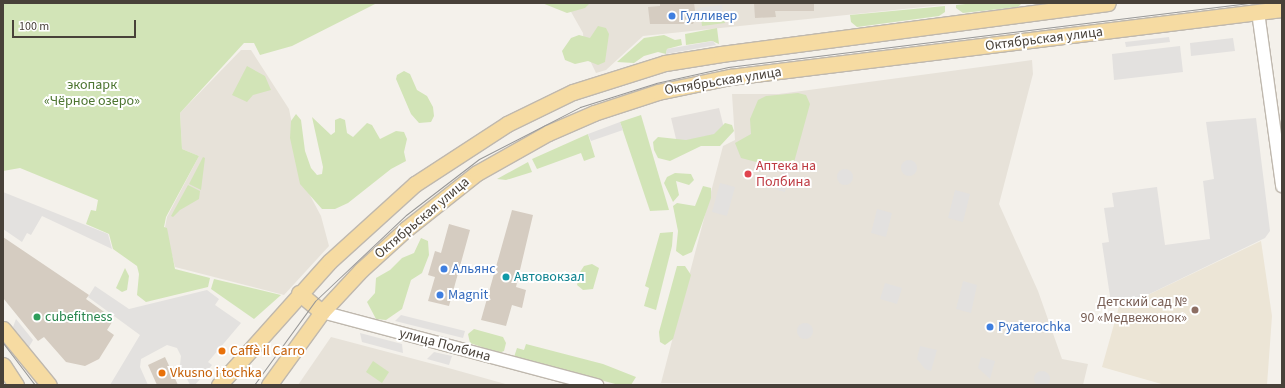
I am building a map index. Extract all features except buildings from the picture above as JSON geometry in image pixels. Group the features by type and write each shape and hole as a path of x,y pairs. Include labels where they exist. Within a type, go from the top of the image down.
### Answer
{"main road":[{"name":"Октябрьская улица","path":"219,385 299,293 350,240 415,184 507,124 573,92 665,63 722,54 1108,3"},
{"name":"Октябрьская улица","path":"269,385 322,312 361,270 406,229 477,173 548,132 638,98 730,77 1258,8 1282,9"},
{"name":"улица Полбина","path":"299,293 322,312"},
{"path":"3,329 49,385"},
{"path":"3,366 16,385"}],"street":[{"path":"1258,8 1282,186"},
{"name":"улица Полбина","path":"322,312 596,385"}],"shaded area":[{"path":"566,3 962,3 643,36 606,70 596,73 584,48 583,33"},
{"path":"722,5 723,15 698,18 697,8"},
{"path":"1169,37 1170,42 1126,47 1125,42"},
{"path":"1233,38 1235,51 1191,56 1190,43"},
{"path":"713,41 716,45 666,54 667,49"},
{"path":"1180,46 1183,72 1114,80 1112,54"},
{"path":"241,50 251,50 289,109 304,184 321,216 329,246 284,295 175,267 165,227 167,217 199,156 182,149 180,113"},
{"path":"1032,60 1033,74 999,204 1038,291 1062,359 1088,364 1083,385 661,383 723,146 735,140 732,94 779,94"},
{"path":"719,108 725,132 677,143 671,118"},
{"path":"1256,118 1270,231 1265,238 1133,302 1111,303 1102,243 1109,242 1104,208 1114,207 1112,193 1157,187 1165,245 1210,239 1203,181 1214,179 1206,122"},
{"path":"620,122 623,130 591,141 588,134"},
{"path":"906,160 912,160 917,165 915,174 912,176 906,176 901,171 901,165"},
{"path":"842,169 848,169 853,174 851,183 848,185 842,185 837,180 837,174"},
{"path":"782,171 790,173 785,192 777,190"},
{"path":"720,183 735,187 727,216 712,212"},
{"path":"955,190 970,194 963,222 948,218"},
{"path":"3,192 108,234 112,249 42,216 31,235 27,233 22,242 3,229"},
{"path":"877,209 892,213 886,237 871,233"},
{"name":"Детский сад № 90 «Медвежонок»","path":"1261,241 1272,316 1267,385 1165,385 1102,367 1120,303 1133,302"},
{"path":"963,281 977,285 971,313 956,309"},
{"path":"885,283 902,288 897,304 880,299"},
{"path":"95,286 129,309 207,290 219,299 215,305 241,323 208,362 212,365 195,385 190,385 180,365 181,356 177,348 167,345 141,359 140,367 148,385 110,385 140,335 88,297"},
{"path":"401,315 465,331 463,338 395,321"},
{"path":"16,319 33,340 29,347 13,327"},
{"path":"802,323 808,323 813,328 811,337 808,339 802,339 797,334 797,328"},
{"path":"360,333 402,344 403,353 362,342"},
{"path":"331,337 452,369 509,385 298,385"},
{"path":"920,346 937,350 931,371 925,369 917,359"},
{"path":"434,352 452,356 449,365 427,359"},
{"path":"981,357 995,361 990,379 978,368"},
{"path":"1042,371 1049,376 1050,379 1045,386 1042,387 1035,382 1034,379 1039,372"}],"green space":[{"name":"экопарк «Чёрное озеро»","path":"3,3 377,3 292,46 260,55 254,43 244,43 180,113 182,149 199,156 166,217 164,227 167,228 175,269 210,278 208,287 146,302 137,295 139,274 137,266 113,249 109,234 86,224 91,210 96,211 98,200 20,168 3,171"},
{"path":"542,3 590,3 585,8 567,13"},
{"path":"975,3 1022,3 1018,7 963,13 956,8 956,5"},
{"path":"945,6 945,12 939,16 857,27 851,22 850,15"},
{"path":"724,16 725,23 702,26 701,18"},
{"path":"598,26 606,28 609,34 605,62 598,65 588,61 575,64 565,60 562,51 571,38 579,35 590,38"},
{"path":"717,28 719,44 712,41 686,45 685,34"},
{"path":"664,35 675,40 681,39 682,45 667,49 666,54 658,52 644,56 634,63 617,62 644,38"},
{"path":"247,66 265,76 271,90 253,95 247,102 232,95"},
{"path":"404,71 410,74 417,90 427,96 433,107 434,116 431,122 419,123 411,114 396,79 397,75"},
{"path":"798,93 806,95 810,104 793,166 780,168 741,158 735,143 751,134 750,119 758,100 766,96"},
{"path":"296,114 301,120 305,151 311,168 317,175 322,174 323,167 312,117 331,135 335,132 335,120 340,118 345,120 347,133 353,137 367,123 372,125 380,139 396,131 404,132 407,139 404,152 406,161 391,169 348,203 335,209 322,209 300,184 290,138 291,121"},
{"path":"641,115 669,210 650,211 620,122"},
{"path":"725,123 732,125 734,131 720,146 701,146 670,161 658,158 654,150 653,142 658,137 686,140 714,134"},
{"path":"588,134 595,157 584,161 581,153 537,169 532,159"},
{"path":"203,157 205,158 201,190 189,184"},
{"path":"528,162 532,172 506,180 497,179"},
{"path":"675,173 691,174 694,180 689,185 676,181 679,195 673,202 664,183 667,177"},
{"path":"188,185 200,191 199,199 180,210 173,217 171,216"},
{"path":"703,186 711,188 711,198 692,252 683,256 676,251 678,231 673,206 677,203 695,206"},
{"path":"673,232 672,246 656,310 644,306 649,288 645,286 660,233"},
{"path":"421,238 428,241 429,255 422,273 411,280 402,309 386,320 376,319 367,302 375,293 376,278 390,270 402,258 414,253"},
{"path":"592,264 599,268 593,289 583,290 577,285 580,272 584,266"},
{"path":"677,266 685,266 691,275 673,339 665,345 660,342 659,332"},
{"path":"125,268 129,276 127,290 122,292 116,288"},
{"path":"214,279 281,295 254,319 211,289"},
{"path":"474,329 503,337 506,343 504,351 499,353 470,343 468,334"},
{"path":"526,344 603,364 636,377 631,385 619,385 514,357 517,348 524,350"},
{"path":"373,361 389,372 382,383 366,372"}],"tram line":[{"path":"254,385 315,301 406,215 479,159 580,107 656,83 728,67 1249,3"},
{"path":"3,343 35,385"}],"place":[{"name":"Гулливер","path":"672,16"},
{"name":"Аптека на Полбина","path":"748,174"},
{"name":"Альянс","path":"444,269"},
{"name":"Автовокзал","path":"506,277"},
{"name":"Magnit","path":"440,295"},
{"name":"Детский сад № 90 «Медвежонок»","path":"1195,310"},
{"name":"cubefitness","path":"37,317"},
{"name":"Pyaterochka","path":"990,327"},
{"name":"Caffè il Carro","path":"222,351"},
{"name":"Vkusno i tochka","path":"162,373"}]}
